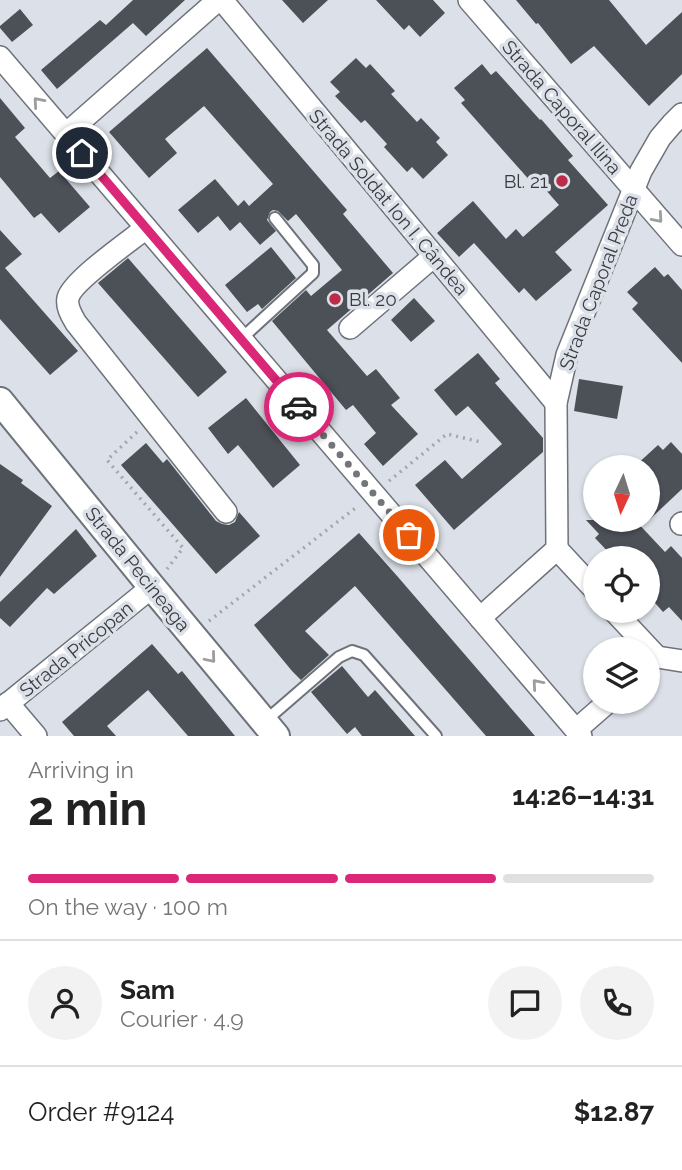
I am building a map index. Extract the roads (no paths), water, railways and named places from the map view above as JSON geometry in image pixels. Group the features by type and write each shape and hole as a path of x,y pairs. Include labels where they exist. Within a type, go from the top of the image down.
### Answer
{"street":[{"path":"66,134 220,0"},
{"name":"Strada Soldat Ion I. Cândea","path":"220,0 556,403"},
{"name":"Strada Caporal Ilina","path":"469,0 682,245"},
{"path":"0,57 579,733 597,714"},
{"name":"Strada Caporal Preda","path":"557,549 556,403 562,373 641,171 671,124 682,114"},
{"path":"146,228 72,289 67,300 69,310 76,323 226,512"},
{"path":"351,328 434,256"},
{"name":"Strada Pecineaga","path":"0,401 270,729"},
{"path":"480,618 557,549 583,577"},
{"name":"Strada Pricopan","path":"4,707 152,587"},
{"path":"660,662 682,661"},
{"path":"4,707 36,736"}],"lane":[{"path":"241,339 313,273 313,265 275,218"},
{"path":"270,729 339,657 352,651 364,654 436,736"}],"place":[{"name":"Bl. 21","path":"562,181"},
{"name":"Bl. 20","path":"335,299"}]}
